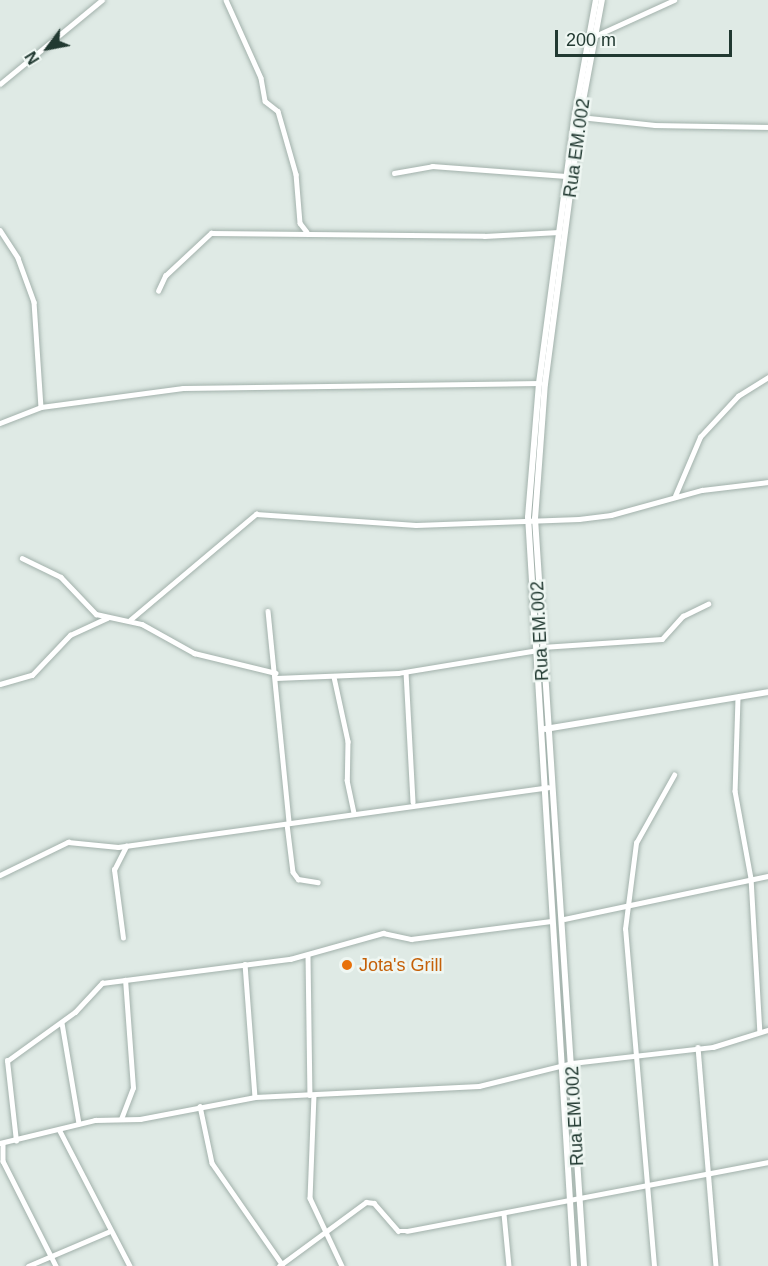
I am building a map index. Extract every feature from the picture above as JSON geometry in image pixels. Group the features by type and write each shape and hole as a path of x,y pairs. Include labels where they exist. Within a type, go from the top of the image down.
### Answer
{"street":[{"path":"0,84 102,0"},
{"path":"226,0 261,78 266,101 279,111 296,174 300,224 307,232"},
{"name":"Rua EM.002","path":"574,1266 532,651 532,518 539,383 566,176 596,0"},
{"name":"Rua EM.002","path":"584,1266 564,919 545,729 532,518 545,384 580,117 602,0"},
{"path":"595,36 674,0"},
{"path":"580,117 655,125 768,127"},
{"path":"394,173 432,166 566,176"},
{"path":"0,230 18,258 34,302 41,407"},
{"path":"158,291 165,276 211,233 307,232 484,236 559,232"},
{"path":"675,496 700,437 738,396 768,377"},
{"path":"0,423 41,407 183,388 539,383"},
{"path":"130,620 256,514 416,525 611,516 675,496 768,482"},
{"path":"22,558 61,577 84,604 107,618 130,620 194,652 276,676 334,677 406,672 532,651"},
{"path":"541,647 662,639 683,616 708,604"},
{"path":"268,611 293,872 298,879 318,882"},
{"path":"0,684 32,675 70,635 107,618"},
{"path":"406,672 413,802"},
{"path":"334,677 348,741 347,780 354,813"},
{"path":"545,729 768,692"},
{"path":"738,698 735,791 751,878 760,1032"},
{"path":"654,1266 635,1054 627,905 636,843 674,775"},
{"path":"0,874 68,842 127,845 288,824 413,802 552,786"},
{"path":"123,938 114,870 127,845"},
{"path":"564,919 768,876"},
{"path":"16,1141 7,1061 62,1023 97,986 125,980 308,955 383,933 411,939 551,921"},
{"path":"308,955 312,1095 310,1198 322,1235 342,1266"},
{"path":"245,964 255,1097"},
{"path":"121,1119 133,1088 125,980"},
{"path":"62,1023 79,1124"},
{"path":"56,1266 3,1161 1,1143 60,1131 79,1124 255,1097 479,1086 572,1063 698,1047 768,1030"},
{"path":"698,1047 716,1266"},
{"path":"200,1106 212,1162 280,1265 371,1201 398,1231 504,1214 768,1162"},
{"path":"60,1131 108,1232 130,1266"},
{"path":"504,1214 509,1266"},
{"path":"28,1266 108,1232"}],"place":[{"name":"Jota's Grill","path":"347,965"}]}
